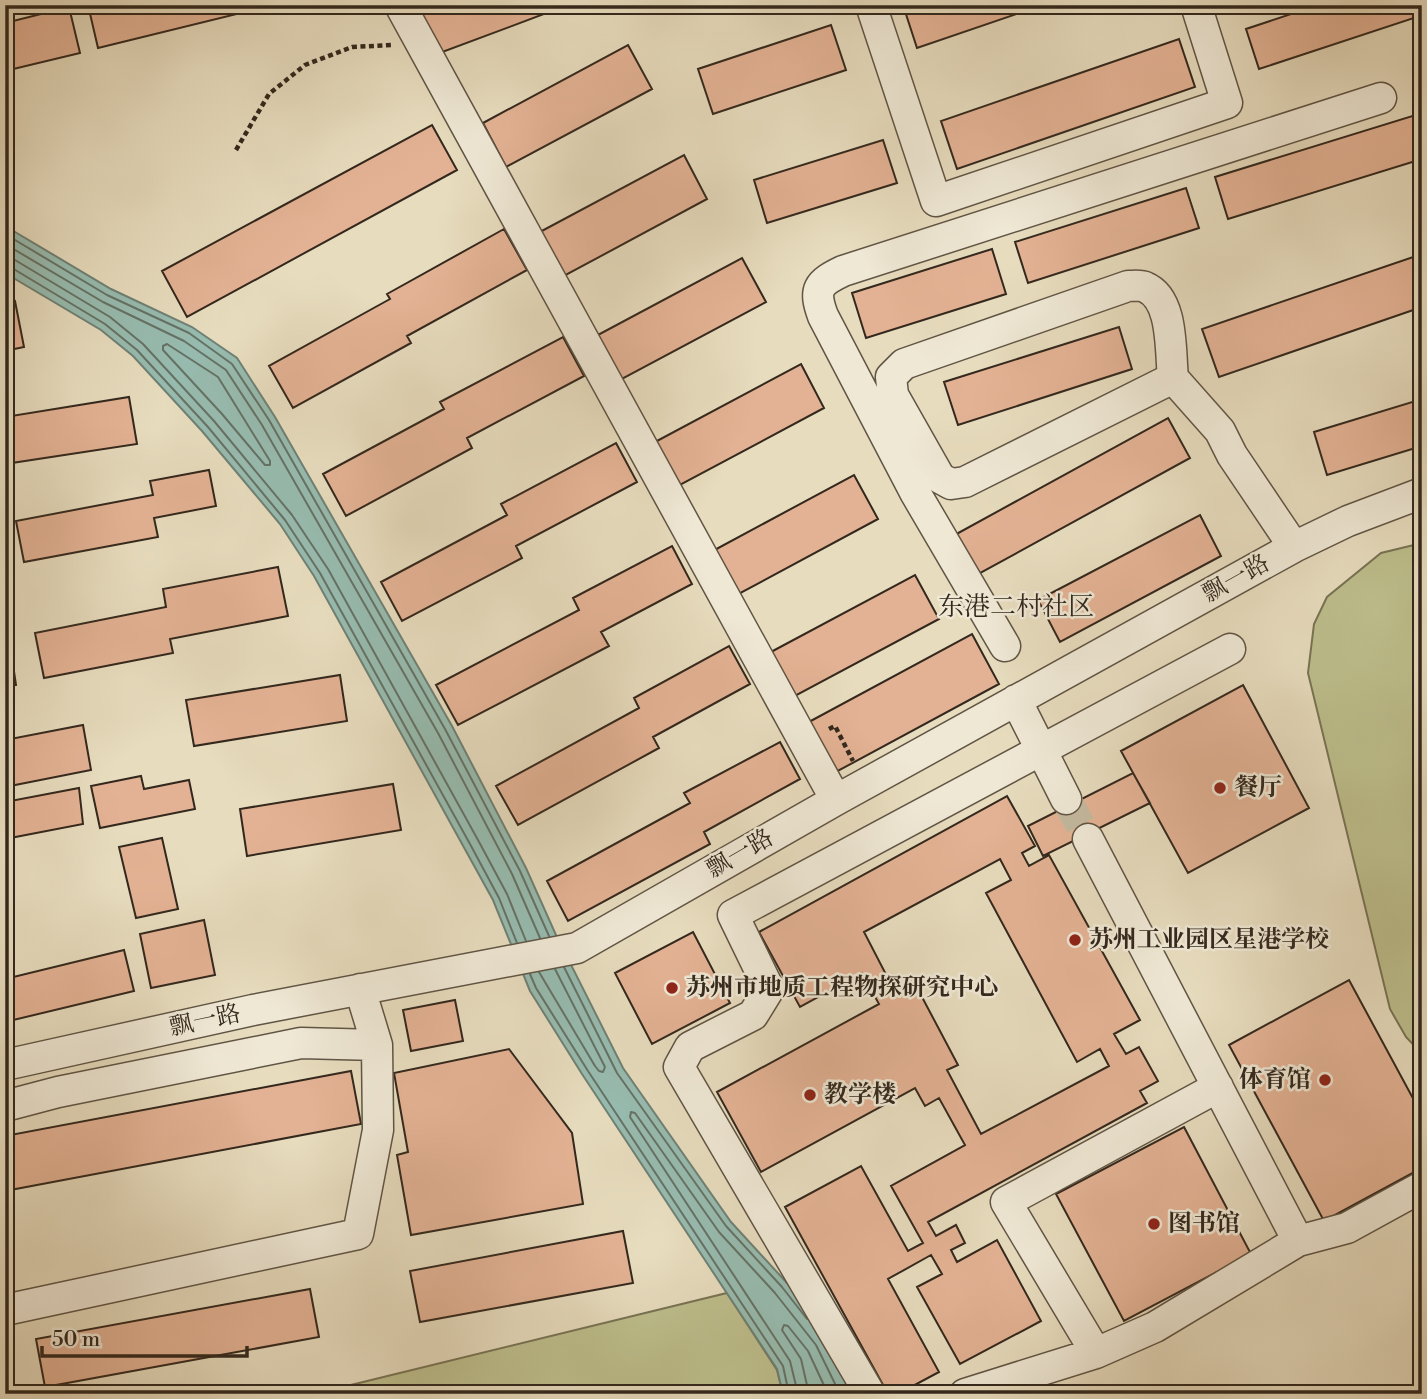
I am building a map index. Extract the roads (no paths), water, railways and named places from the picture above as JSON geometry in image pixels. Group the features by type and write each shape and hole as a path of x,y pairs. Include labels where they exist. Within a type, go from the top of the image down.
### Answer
{"street":[{"path":"400,5 836,800"},
{"path":"872,5 936,201 1227,103 1196,5"},
{"path":"1005,646 916,495 823,316 817,301 818,288 827,279 843,271 1381,98"},
{"path":"1173,379 965,482 951,484 940,478 892,395 891,377 904,364 1129,286 1144,287 1158,297 1166,308 1173,379 1220,431 1294,547"},
{"name":"飘一路","path":"5,1065 254,1010 577,948 836,800 1294,547 1348,521 1422,493"},
{"path":"870,1394 678,1067 690,1047 754,1015 769,989 733,915 1230,649"},
{"path":"1016,700 1066,799"},
{"path":"1088,838 1298,1241"},
{"path":"5,1310 358,1234 378,1130 377,1045 360,989"},
{"path":"5,1106 58,1092 301,1044 377,1045"},
{"path":"1096,1353 1006,1202 1218,1087"},
{"path":"965,1394 1096,1353 1155,1327 1298,1241 1347,1227 1422,1187"}],"water":[{"path":"5,226 111,289 192,327 237,358 275,417 452,726 526,868 556,935 623,1068 731,1222 787,1283 830,1337 858,1394 783,1394 777,1369 530,991 493,900 314,576 280,524 202,431 133,356 101,330 5,273"}],"tunnel":[{"path":"1066,799 1088,839"}],"place":[{"name":"餐厅","path":"1220,788"},
{"name":"苏州工业园区星港学校","path":"1075,940"},
{"name":"苏州市地质工程物探研究中心","path":"672,988"},
{"name":"体育馆","path":"1325,1080"},
{"name":"教学楼","path":"810,1095"},
{"name":"图书馆","path":"1154,1224"}],"district":[{"name":"东港二村社区","path":"1016,607"}]}
